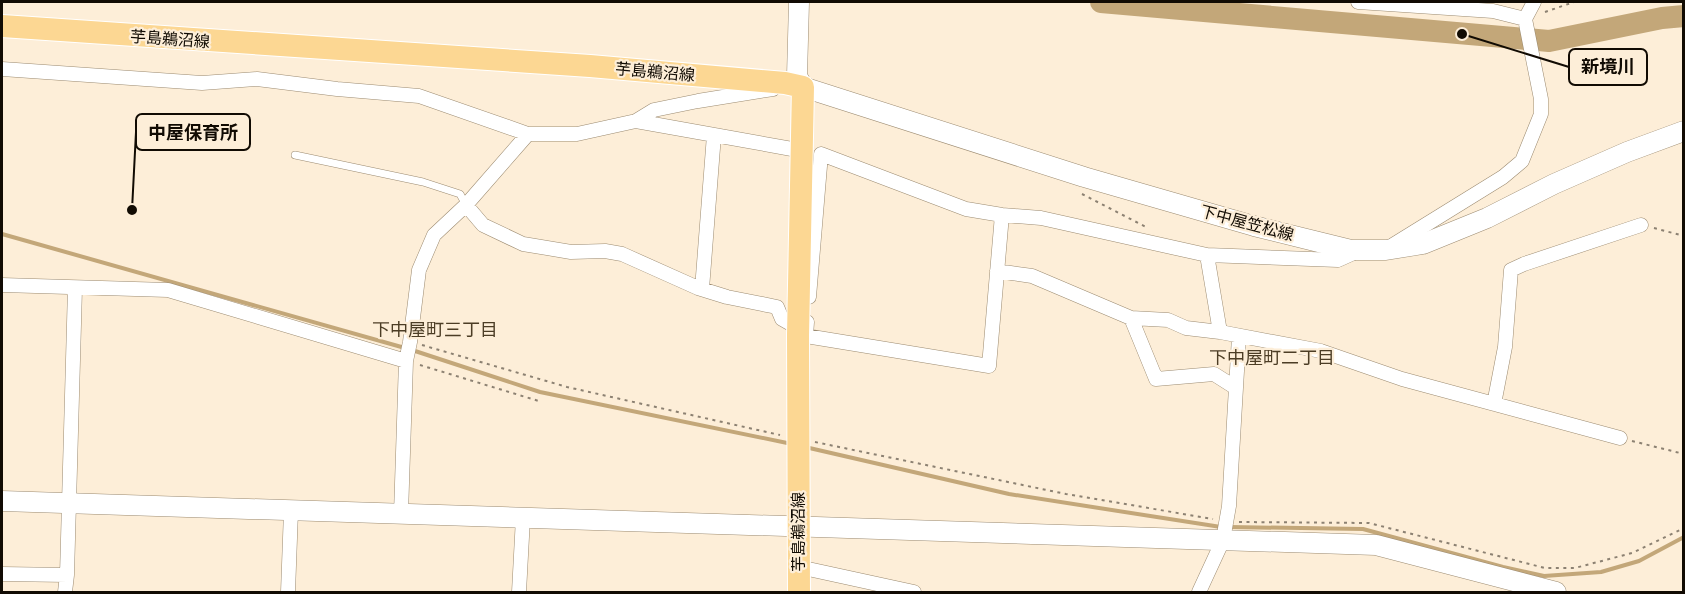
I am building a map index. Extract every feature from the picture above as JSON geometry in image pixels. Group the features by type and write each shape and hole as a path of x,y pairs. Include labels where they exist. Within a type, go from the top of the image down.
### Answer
{"main road":[{"name":"芋島鵜沼線","path":"2,26 590,66 794,85 800,333 799,592"}],"street":[{"path":"1358,2 1493,11 1525,19"},
{"path":"1386,250 1503,177 1522,161 1541,114 1541,99 1525,19 1534,2"},
{"path":"2,69 202,83 256,79 419,96 528,134 577,134 636,121 654,110 794,85 797,76 798,6"},
{"name":"下中屋笠松線","path":"794,85 1129,190 1254,226 1351,250 1386,250 1423,244 1487,218 1554,184 1627,152 1683,131"},
{"path":"636,121 792,149"},
{"path":"401,514 407,354 419,270 434,235 466,205 528,134"},
{"path":"702,289 714,135"},
{"path":"800,333 821,154 966,209 1002,216 1041,218 1208,255 1338,260 1360,250"},
{"path":"466,205 483,225 523,244 571,252 605,251 622,254 702,289 727,297 777,307 782,319 800,333 989,366 1002,216"},
{"path":"1494,404 1504,347 1511,270 1641,225"},
{"path":"1208,255 1220,333"},
{"path":"997,272 1032,276 1131,318 1168,320 1186,328 1321,351 1402,379 1620,438"},
{"path":"2,285 168,290 407,354"},
{"path":"65,592 75,288"},
{"path":"1131,318 1156,379 1214,374 1236,388"},
{"path":"1199,592 1224,531 1239,337"},
{"path":"2,501 799,527 1224,531 1376,545 1556,592"},
{"path":"288,592 291,511"},
{"path":"519,592 523,518"},
{"path":"799,567 914,592"},
{"path":"2,574 67,576"}],"lane":[{"path":"296,155 423,182 460,194 466,205"}],"path":[{"path":"1525,19 1574,2"},
{"path":"1081,194 1155,231"},
{"path":"1641,225 1683,236"},
{"path":"407,354 542,402"},
{"path":"1620,438 1683,454"},
{"path":"1224,531 1369,523 1545,568 1575,568 1632,553 1683,528"}],"waterway":[{"path":"1101,2 1549,41 1662,18 1684,16"},
{"path":"2,234 405,348"},
{"path":"412,350 540,392 792,444"},
{"path":"805,447 1009,494 1221,527"},
{"path":"1229,527 1363,529 1544,576 1601,572 1639,561 1684,537"}],"place":[{"name":"新境川","path":"1462,34"},
{"name":"中屋保育所","path":"132,210"}],"district":[{"name":"下中屋町三丁目","path":"435,329"},
{"name":"下中屋町二丁目","path":"1272,357"}]}
